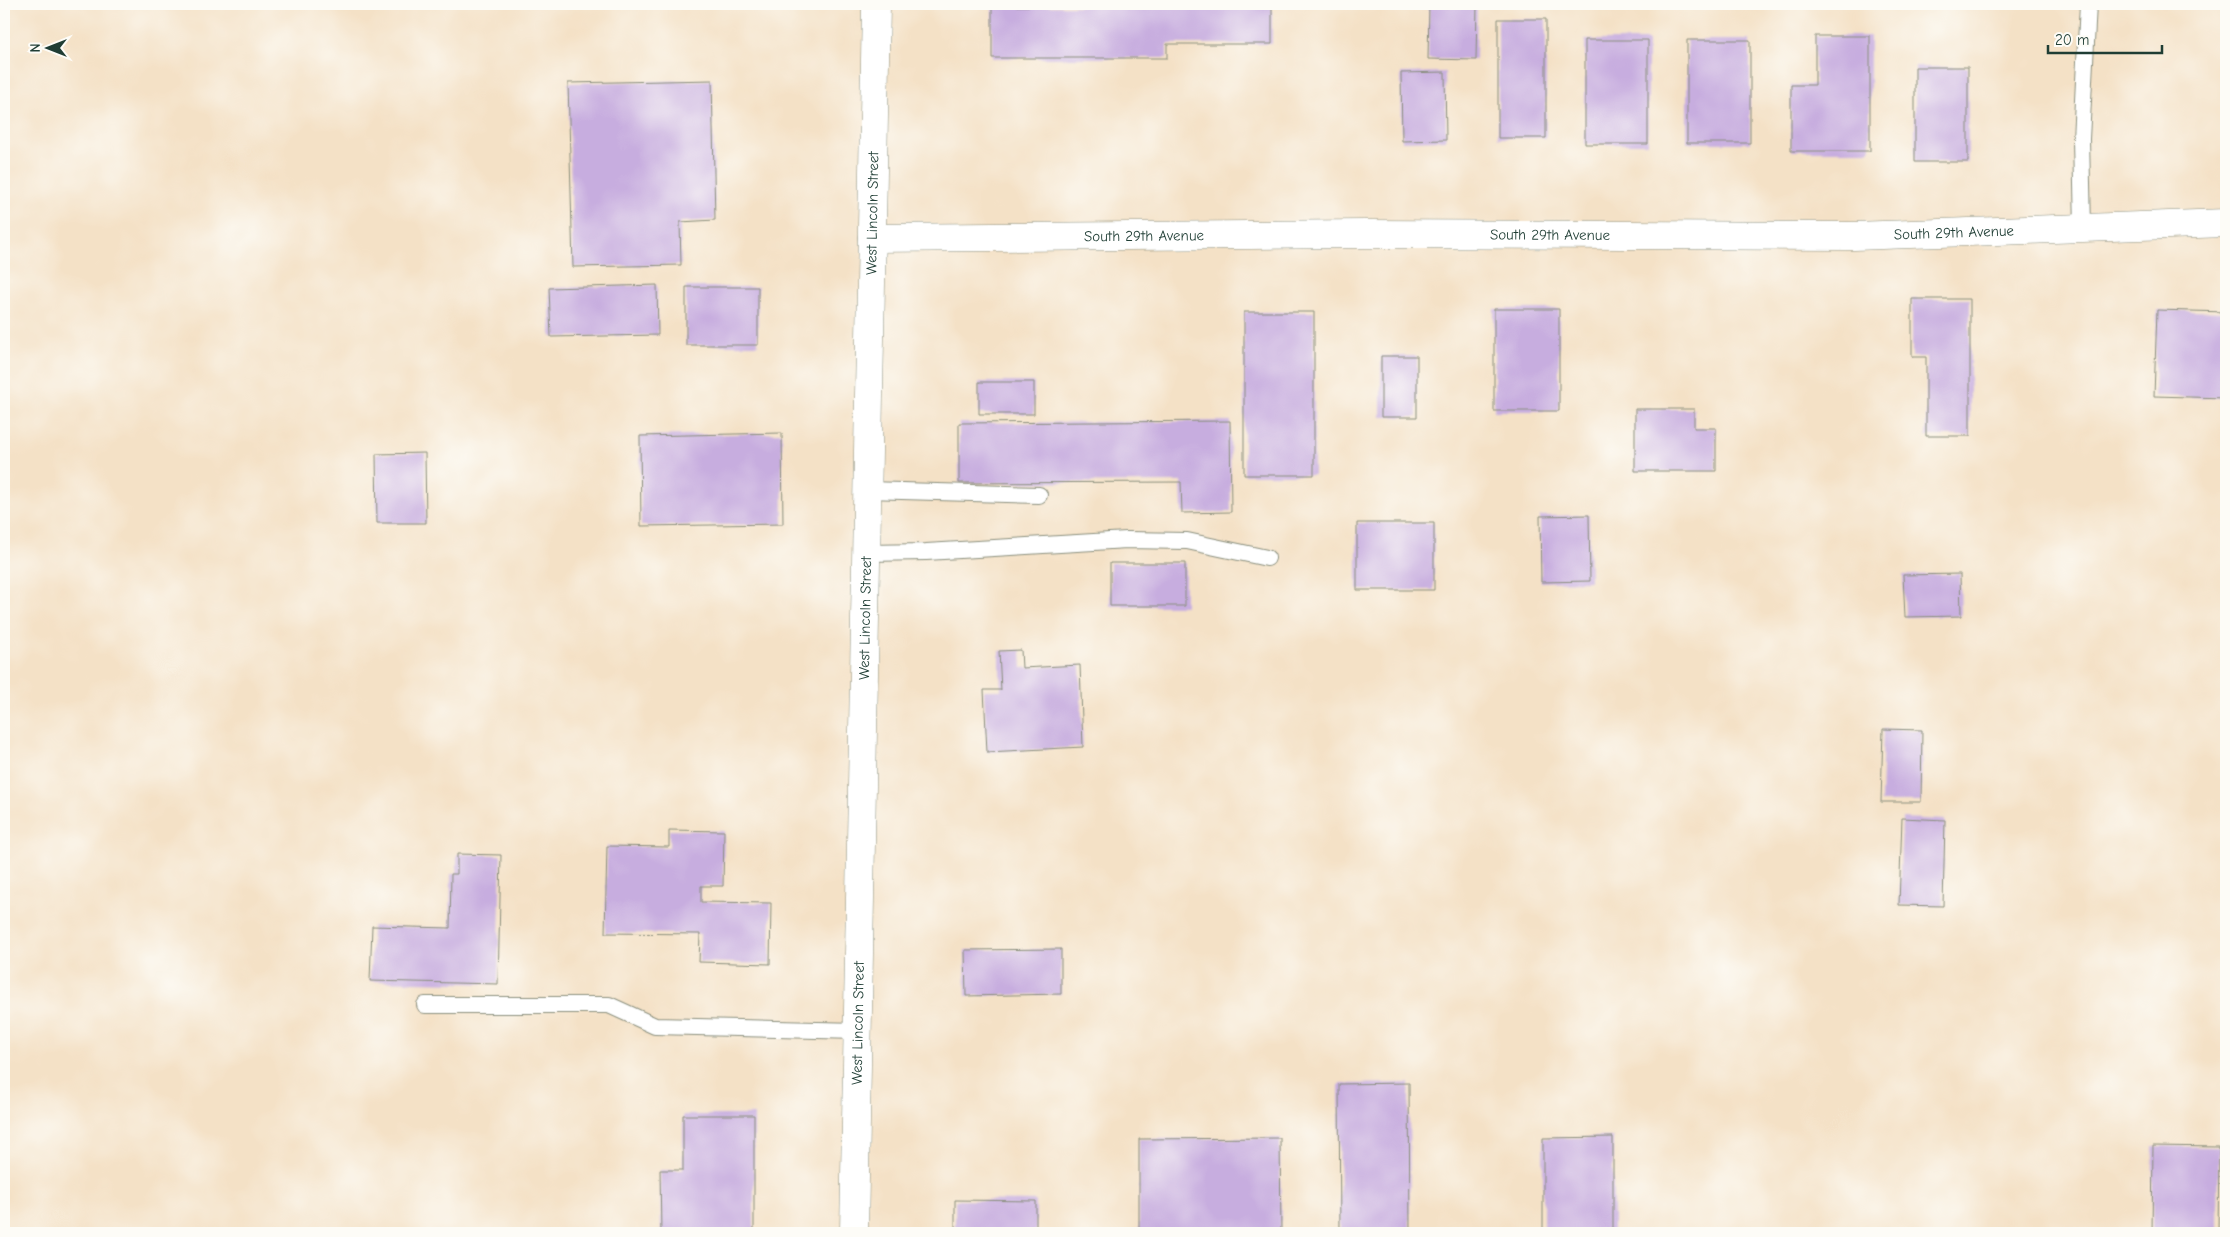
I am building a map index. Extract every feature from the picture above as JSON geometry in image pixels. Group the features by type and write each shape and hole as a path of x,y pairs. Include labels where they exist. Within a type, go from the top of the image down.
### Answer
{"street":[{"name":"West Lincoln Street","path":"854,1233 876,4"},
{"name":"South 29th Avenue","path":"872,238 1357,234 1854,236 2226,223"}],"lane":[{"path":"2082,228 2081,138 2088,4"},
{"path":"867,490 1039,495"},
{"path":"866,553 926,552 1108,541 1167,540 1187,541 1267,558"},
{"path":"425,1005 609,1005 655,1026 858,1031"}],"building":[{"path":"1117,4 1272,4 1272,44 1167,44 1167,58 992,58 992,6 1117,6"},
{"path":"1429,4 1477,4 1476,60 1428,59"},
{"path":"1498,19 1546,19 1546,138 1498,138"},
{"path":"1815,36 1870,36 1870,151 1791,151 1791,85 1815,85"},
{"path":"1585,40 1648,40 1648,144 1585,144"},
{"path":"1687,40 1750,40 1750,143 1687,143"},
{"path":"1915,67 1968,67 1968,162 1915,162"},
{"path":"1445,72 1446,140 1402,141 1401,73"},
{"path":"712,80 715,220 680,222 681,265 573,267 568,83"},
{"path":"657,285 658,335 551,337 549,288"},
{"path":"686,287 758,287 758,345 686,345"},
{"path":"1912,299 1970,299 1970,436 1926,436 1926,357 1912,357"},
{"path":"1494,309 1559,309 1559,411 1494,411"},
{"path":"2157,310 2226,312 2226,398 2154,396"},
{"path":"1244,312 1314,312 1314,475 1244,475"},
{"path":"1381,356 1417,356 1417,417 1381,417"},
{"path":"979,382 1034,382 1034,414 979,414"},
{"path":"1635,409 1694,409 1694,428 1716,428 1716,471 1635,471"},
{"path":"1230,421 1231,512 1182,513 1181,482 959,483 959,423"},
{"path":"782,433 783,524 641,526 640,436"},
{"path":"425,453 426,523 377,523 376,454"},
{"path":"1589,515 1590,581 1541,582 1540,516"},
{"path":"1357,523 1434,523 1434,590 1357,590"},
{"path":"1110,563 1185,563 1185,606 1110,606"},
{"path":"1960,574 1961,616 1905,617 1903,575"},
{"path":"1021,650 1022,668 1080,665 1083,747 987,752 984,690 1001,690 999,651"},
{"path":"1883,729 1922,730 1921,802 1881,802"},
{"path":"1902,818 1945,820 1943,906 1899,905"},
{"path":"669,830 724,831 723,886 701,886 701,902 771,903 770,964 699,962 700,934 605,933 607,846 669,847"},
{"path":"457,854 501,855 498,984 370,981 372,926 450,928 451,874 457,874"},
{"path":"1061,949 1061,994 966,996 965,950"},
{"path":"1409,1083 1410,1233 1340,1233 1339,1084"},
{"path":"683,1115 754,1115 754,1233 661,1233 660,1170 683,1170"},
{"path":"1613,1137 1613,1233 1543,1233 1543,1138"},
{"path":"1280,1138 1281,1233 1139,1233 1139,1139"},
{"path":"2153,1146 2219,1147 2218,1233 2152,1233"},
{"path":"955,1200 1036,1201 1036,1233 955,1233"}]}
